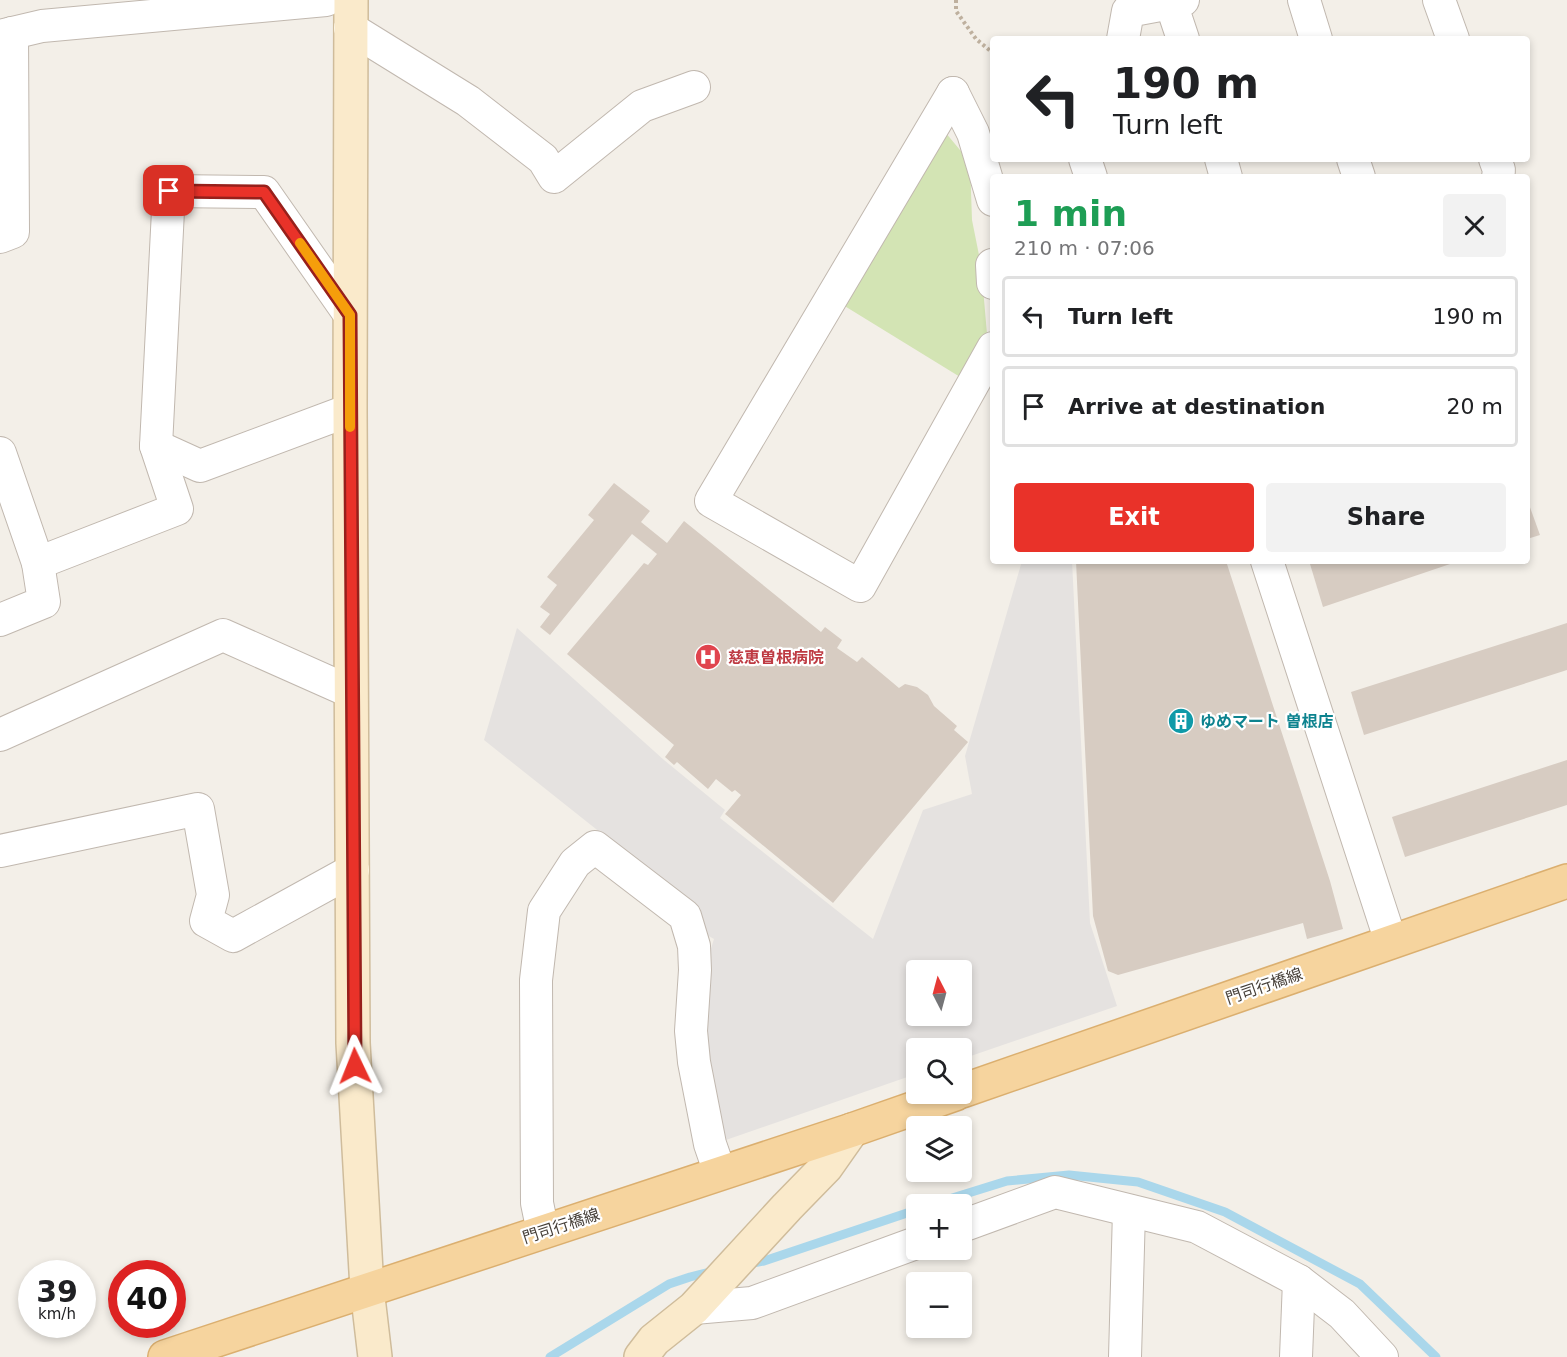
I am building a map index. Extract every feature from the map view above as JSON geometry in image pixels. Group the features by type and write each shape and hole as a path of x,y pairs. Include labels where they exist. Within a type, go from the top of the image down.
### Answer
{"main road":[{"name":"門司行橋線","path":"972,1088 1567,881"},
{"name":"門司行橋線","path":"165,1357 926,1104"}],"street":[{"path":"0,237 13,232 6,35 42,27 326,0"},
{"path":"1304,0 1315,36"},
{"path":"1439,0 1452,36"},
{"path":"1126,17 1177,2 1183,36"},
{"path":"351,14 543,159 554,177 642,106 694,87"},
{"path":"351,14 353,1043 367,1289 375,1357"},
{"path":"990,190 973,133 953,93 711,501 860,586 990,353"},
{"path":"38,563 177,508 156,446 169,191 264,192 350,315"},
{"path":"156,446 200,466 350,410"},
{"path":"0,453 38,563 44,602 0,620"},
{"path":"1268,564 1391,942"},
{"path":"0,735 223,635 351,692"},
{"path":"0,851 198,809 213,895 206,921 233,936 352,870"},
{"path":"543,1232 537,1203 536,980 544,910 575,863 595,847 686,916 694,946 695,970 691,1031 694,1062 710,1144 720,1173"},
{"path":"641,1357 654,1340 699,1302 826,1167 852,1130"},
{"path":"972,1222 1055,1192 1197,1227 1299,1281 1342,1314 1382,1357"},
{"path":"1125,1357 1129,1211"},
{"path":"699,1302 752,1303 906,1247"},
{"path":"1296,1357 1299,1281"}],"path":[{"path":"956,0 956,11 976,39 990,51"}],"green space":[{"path":"945,132 970,162 972,220 981,265 987,334 965,380 843,305"}],"shaded area":[{"path":"1021,564 1072,564 1090,923 1117,1006 972,1056 972,1038 906,1038 906,1077 723,1141 704,1031 709,955 714,939 707,935 689,903 484,740 517,628 664,760 725,810 720,818 873,939 923,810 972,794 965,756"}],"building":[{"path":"614,483 650,511 641,522 667,543 684,521 821,632 825,627 842,640 837,648 857,662 862,657 899,688 905,684 917,687 928,695 934,706 957,726 954,730 968,742 833,903 725,814 741,795 735,790 732,792 716,779 708,789 677,762 674,765 665,757 674,745 567,654 644,563 648,565 657,554 632,534 550,635 540,627 550,614 540,607 557,585 547,577 594,520 588,515"},
{"path":"1530,507 1540,535 1530,538"},
{"name":"ゆめマート 曽根店","path":"1076,564 1227,564 1330,881 1343,929 1307,939 1303,923 1118,975 1108,971 1093,916"},
{"path":"1310,564 1450,564 1323,607"},
{"path":"1567,623 1567,670 1364,735 1351,692"},
{"path":"1567,760 1567,805 1405,857 1392,817"}],"waterway":[{"path":"965,1194 1007,1181 1069,1175 1138,1182 1225,1212 1360,1284 1436,1357"},
{"path":"748,1264 764,1261 906,1213"},
{"path":"550,1357 669,1284 714,1271"}],"slow traffic":[{"path":"300,243 350,315 350,427"}],"place":[{"name":"慈恵曽根病院","path":"708,657"},
{"name":"ゆめマート 曽根店","path":"1181,721"}],"route":[{"path":"169,191 264,192 350,315 353,1043 355,1066"}]}
